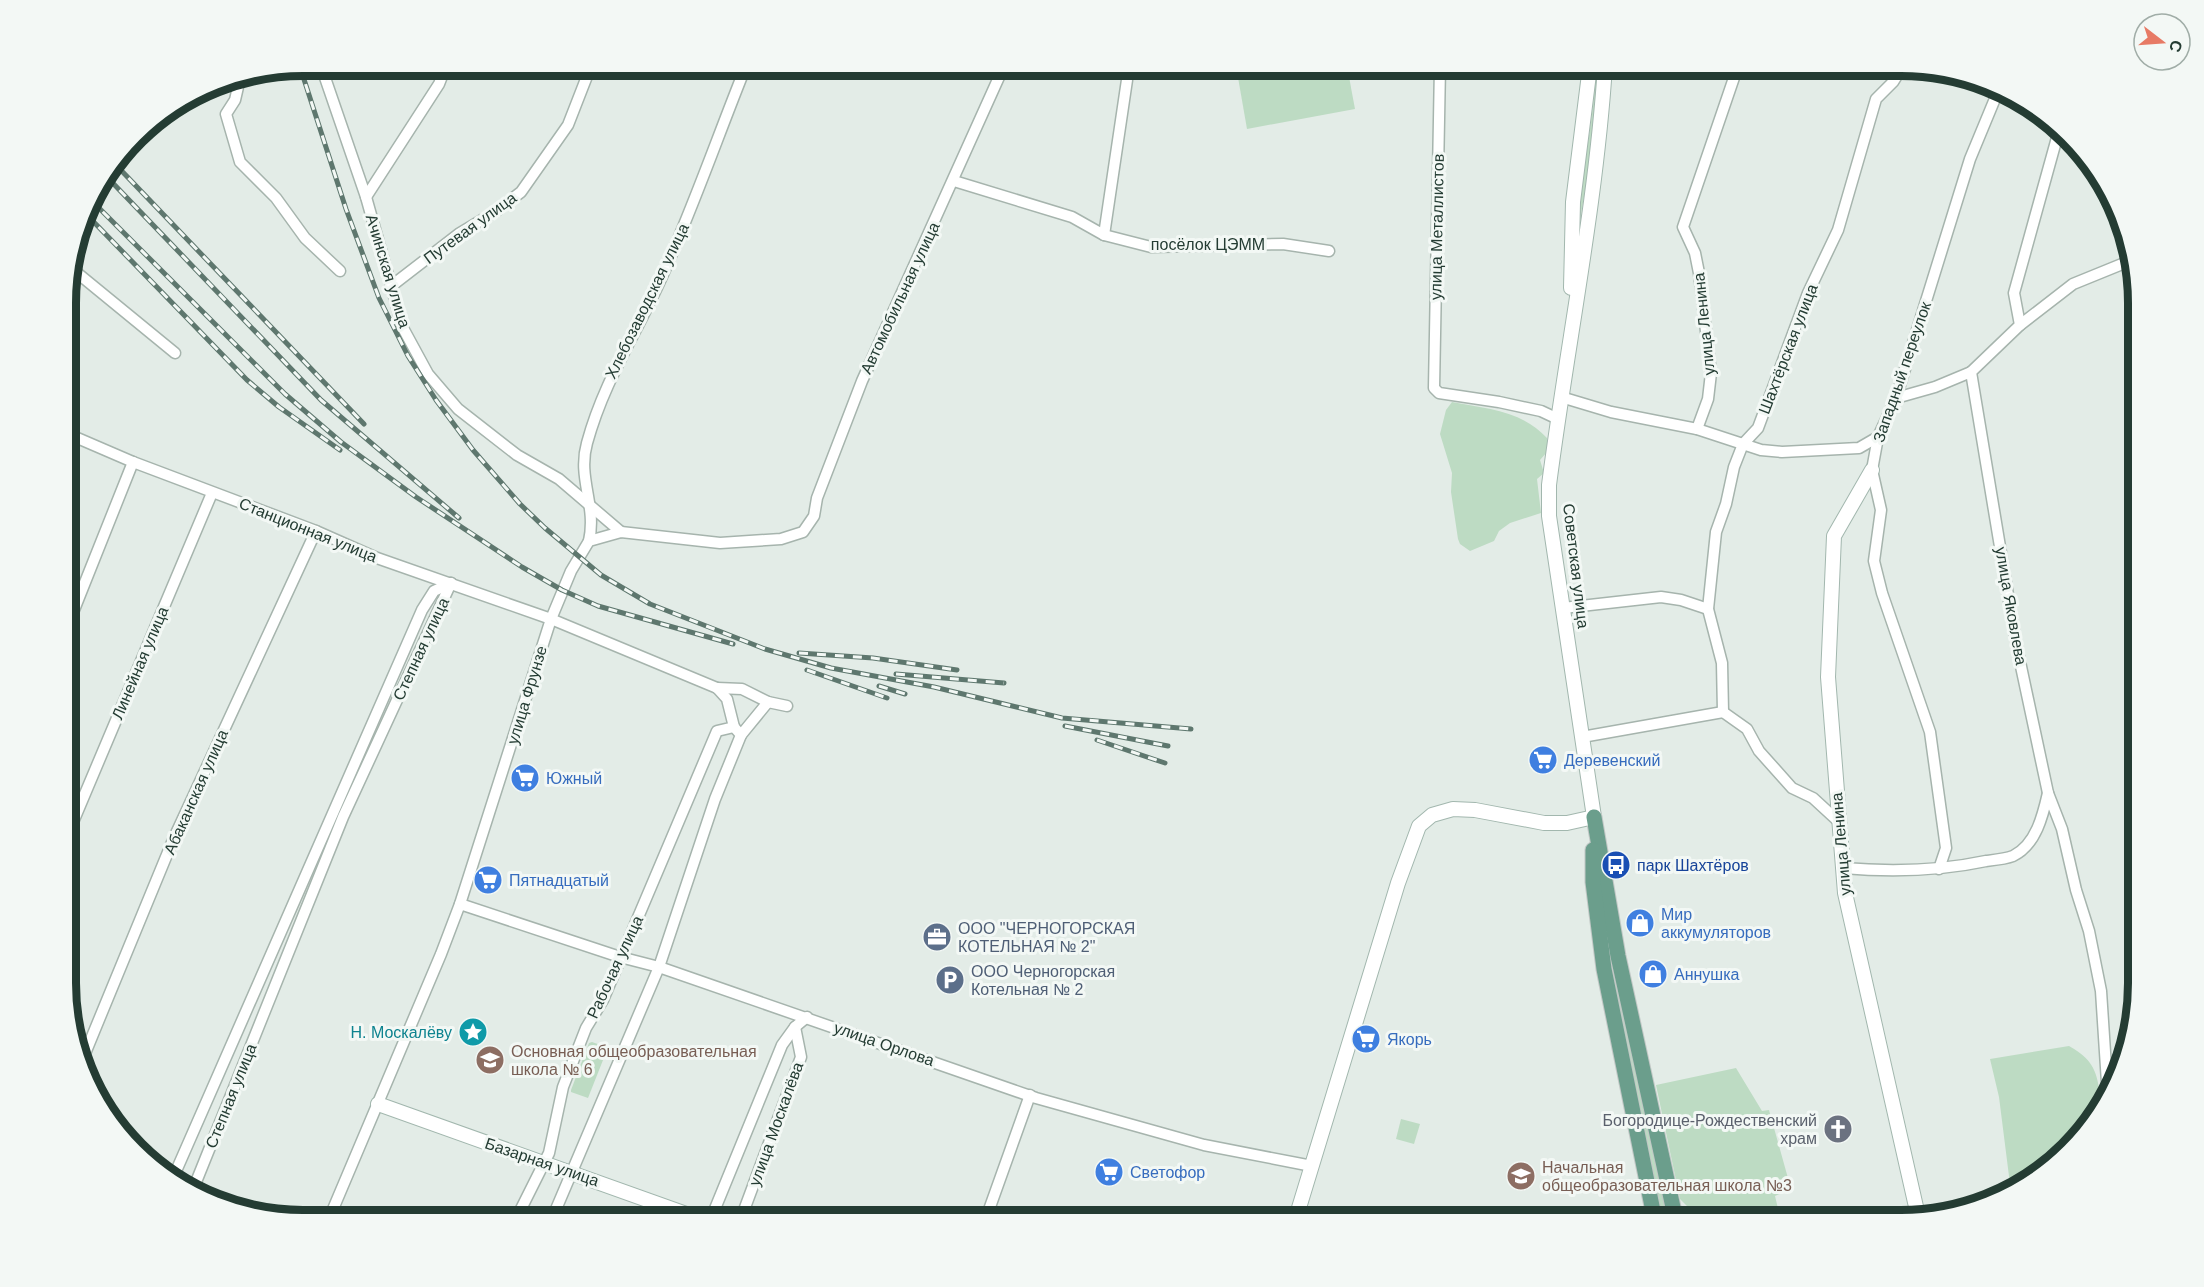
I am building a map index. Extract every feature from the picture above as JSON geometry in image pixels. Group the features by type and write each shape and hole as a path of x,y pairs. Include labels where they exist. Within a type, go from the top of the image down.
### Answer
{"main road":[{"name":"Советская улица","path":"1572,319 1570,232 1589,76"},
{"name":"Советская улица","path":"1604,76 1601,119 1549,485 1549,516 1594,818 1618,956 1674,1210"},
{"name":"улица Ленина","path":"1872,470 1834,536 1828,677 1838,821 1853,940 1882,1046 1917,1210"},
{"path":"1298,1210 1398,883 1419,826 1432,815 1454,809 1475,810 1544,823 1568,823 1594,818"},
{"name":"Советская улица","path":"1594,818 1593,882 1604,969 1653,1210"},
{"name":"Базарная улица","path":"378,1104 677,1210"}],"street":[{"name":"Ачинская улица","path":"324,76 366,197 403,328 428,374 458,409 517,455 559,479 621,532"},
{"path":"366,197 442,76"},
{"name":"Путевая улица","path":"390,287 460,233 495,212 521,192 568,125 587,76"},
{"name":"Хлебозаводская улица","path":"589,541 593,523 584,479 584,462 597,406 667,265 702,184 742,76"},
{"name":"Автомобильная улица","path":"621,532 720,543 781,539 803,532 814,516 817,498 862,381 1000,76"},
{"name":"улица Металлистов","path":"1440,76 1434,388 1439,393 1541,411 1558,419"},
{"name":"улица Ленина","path":"1697,429 1708,399 1711,373 1695,253 1683,228 1735,76"},
{"name":"Шахтёрская улица","path":"1723,711 1722,663 1708,609 1716,532 1743,444 1758,428 1808,293 1838,230 1876,99 1897,76"},
{"path":"1104,235 1127,80"},
{"path":"238,86 235,100 226,114 240,162 276,198 305,238 340,271"},
{"name":"Западный переулок","path":"1939,870 1946,848 1930,732 1882,592 1874,561 1881,510 1872,470 1878,437 1896,398 1970,159 1995,98"},
{"path":"2020,325 2014,292 2057,139"},
{"name":"посёлок ЦЭММ","path":"954,181 1072,217 1104,235 1151,247 1283,244 1329,251"},
{"path":"1896,398 1935,387 1971,372 2020,325 2073,284 2124,263"},
{"path":"78,274 175,353"},
{"name":"улица Яковлева","path":"1971,372 2016,643 2048,793 2062,829 2097,971 2107,1077"},
{"path":"1561,397 1611,412 1697,429 1761,450 1782,452 1858,448 1878,437"},
{"name":"Станционная улица","path":"76,438 132,462 316,531 376,558 551,619"},
{"path":"76,605 132,462"},
{"name":"Линейная улица","path":"76,815 212,493"},
{"name":"Абаканская улица","path":"87,1050 173,840 316,531"},
{"path":"589,541 621,532"},
{"name":"улица Фрунзе","path":"332,1210 460,904 551,619 571,571 589,541"},
{"name":"Степная улица","path":"176,1171 422,609 434,591 451,583"},
{"name":"Степная улица","path":"196,1183 343,817 451,583"},
{"path":"1563,608 1660,597 1681,600 1708,609"},
{"path":"551,619 717,688 742,689 768,702 787,706"},
{"path":"717,688 726,699 737,731"},
{"path":"555,1210 659,967 737,731 768,702"},
{"path":"1582,736 1723,711 1747,729 1759,752 1792,788 1813,798 1838,821"},
{"name":"Рабочая улица","path":"521,1210 549,1153 563,1087 586,1028 603,1000 717,731 737,731"},
{"path":"1843,868 1875,871 1939,870 2014,856 2028,843 2041,824 2048,793"},
{"name":"улица Орлова","path":"460,904 620,957 659,967 1030,1095 1215,1147 1312,1166"},
{"name":"улица Москалёва","path":"713,1210 782,1045 795,1027 807,1017"},
{"name":"улица Москалёва","path":"744,1210 801,1057 795,1027"},
{"path":"989,1210 1030,1095"}],"green space":[{"path":"1238,76 1349,76 1355,109 1247,129"},
{"path":"1596,76 1599,76 1588,173 1576,243 1580,198"},
{"path":"1452,402 1515,416 1547,438 1547,452 1540,460 1544,473 1537,479 1541,513 1510,523 1499,531 1494,541 1470,551 1460,544 1458,539 1451,492 1452,473 1440,434 1446,410"},
{"path":"1615,971 1669,1210 1658,1210 1609,972"},
{"path":"589,1043 606,1047 607,1050 588,1098 571,1092 571,1090"},
{"path":"2069,1046 2091,1064 2099,1092 2081,1122 2061,1144 2039,1164 2010,1182 1999,1097 1990,1059"},
{"path":"1736,1068 1762,1111 1769,1110 1791,1189 1775,1196 1778,1210 1688,1210 1680,1199 1656,1085"},
{"path":"1401,1119 1420,1124 1414,1144 1396,1139"}],"railway":[{"path":"303,76 346,209 379,298 408,356 436,400 473,450 520,504 601,575 650,604 765,649 831,668 934,687 1062,718 1191,729"},
{"path":"120,169 364,424"},
{"path":"112,182 321,400 459,518"},
{"path":"98,207 285,394 341,442 416,497 522,567 562,590 598,606 733,644"},
{"path":"93,221 247,380 279,407 340,450"},
{"path":"799,653 873,658 957,670"},
{"path":"807,670 887,698"},
{"path":"896,674 1004,683"},
{"path":"879,686 905,694"},
{"path":"1065,726 1168,746"},
{"path":"1097,740 1165,763"}],"place":[{"name":"Деревенский","path":"1543,760"},
{"name":"Южный","path":"525,778"},
{"name":"парк Шахтёров","path":"1616,865"},
{"name":"Пятнадцатый","path":"488,880"},
{"name":"Мир аккумуляторов","path":"1640,923"},
{"name":"ООО \"ЧЕРНОГОРСКАЯ КОТЕЛЬНАЯ № 2\"","path":"937,937"},
{"name":"Аннушка","path":"1653,974"},
{"name":"ООО Черногорская Котельная № 2","path":"950,980"},
{"name":"Н. Москалёву","path":"473,1032"},
{"name":"Якорь","path":"1366,1039"},
{"name":"Основная общеобразовательная школа № 6","path":"490,1060"},
{"name":"Богородице-Рождественский храм","path":"1838,1129"},
{"name":"Светофор","path":"1109,1172"},
{"name":"Начальная общеобразовательная школа №3","path":"1521,1176"}]}
